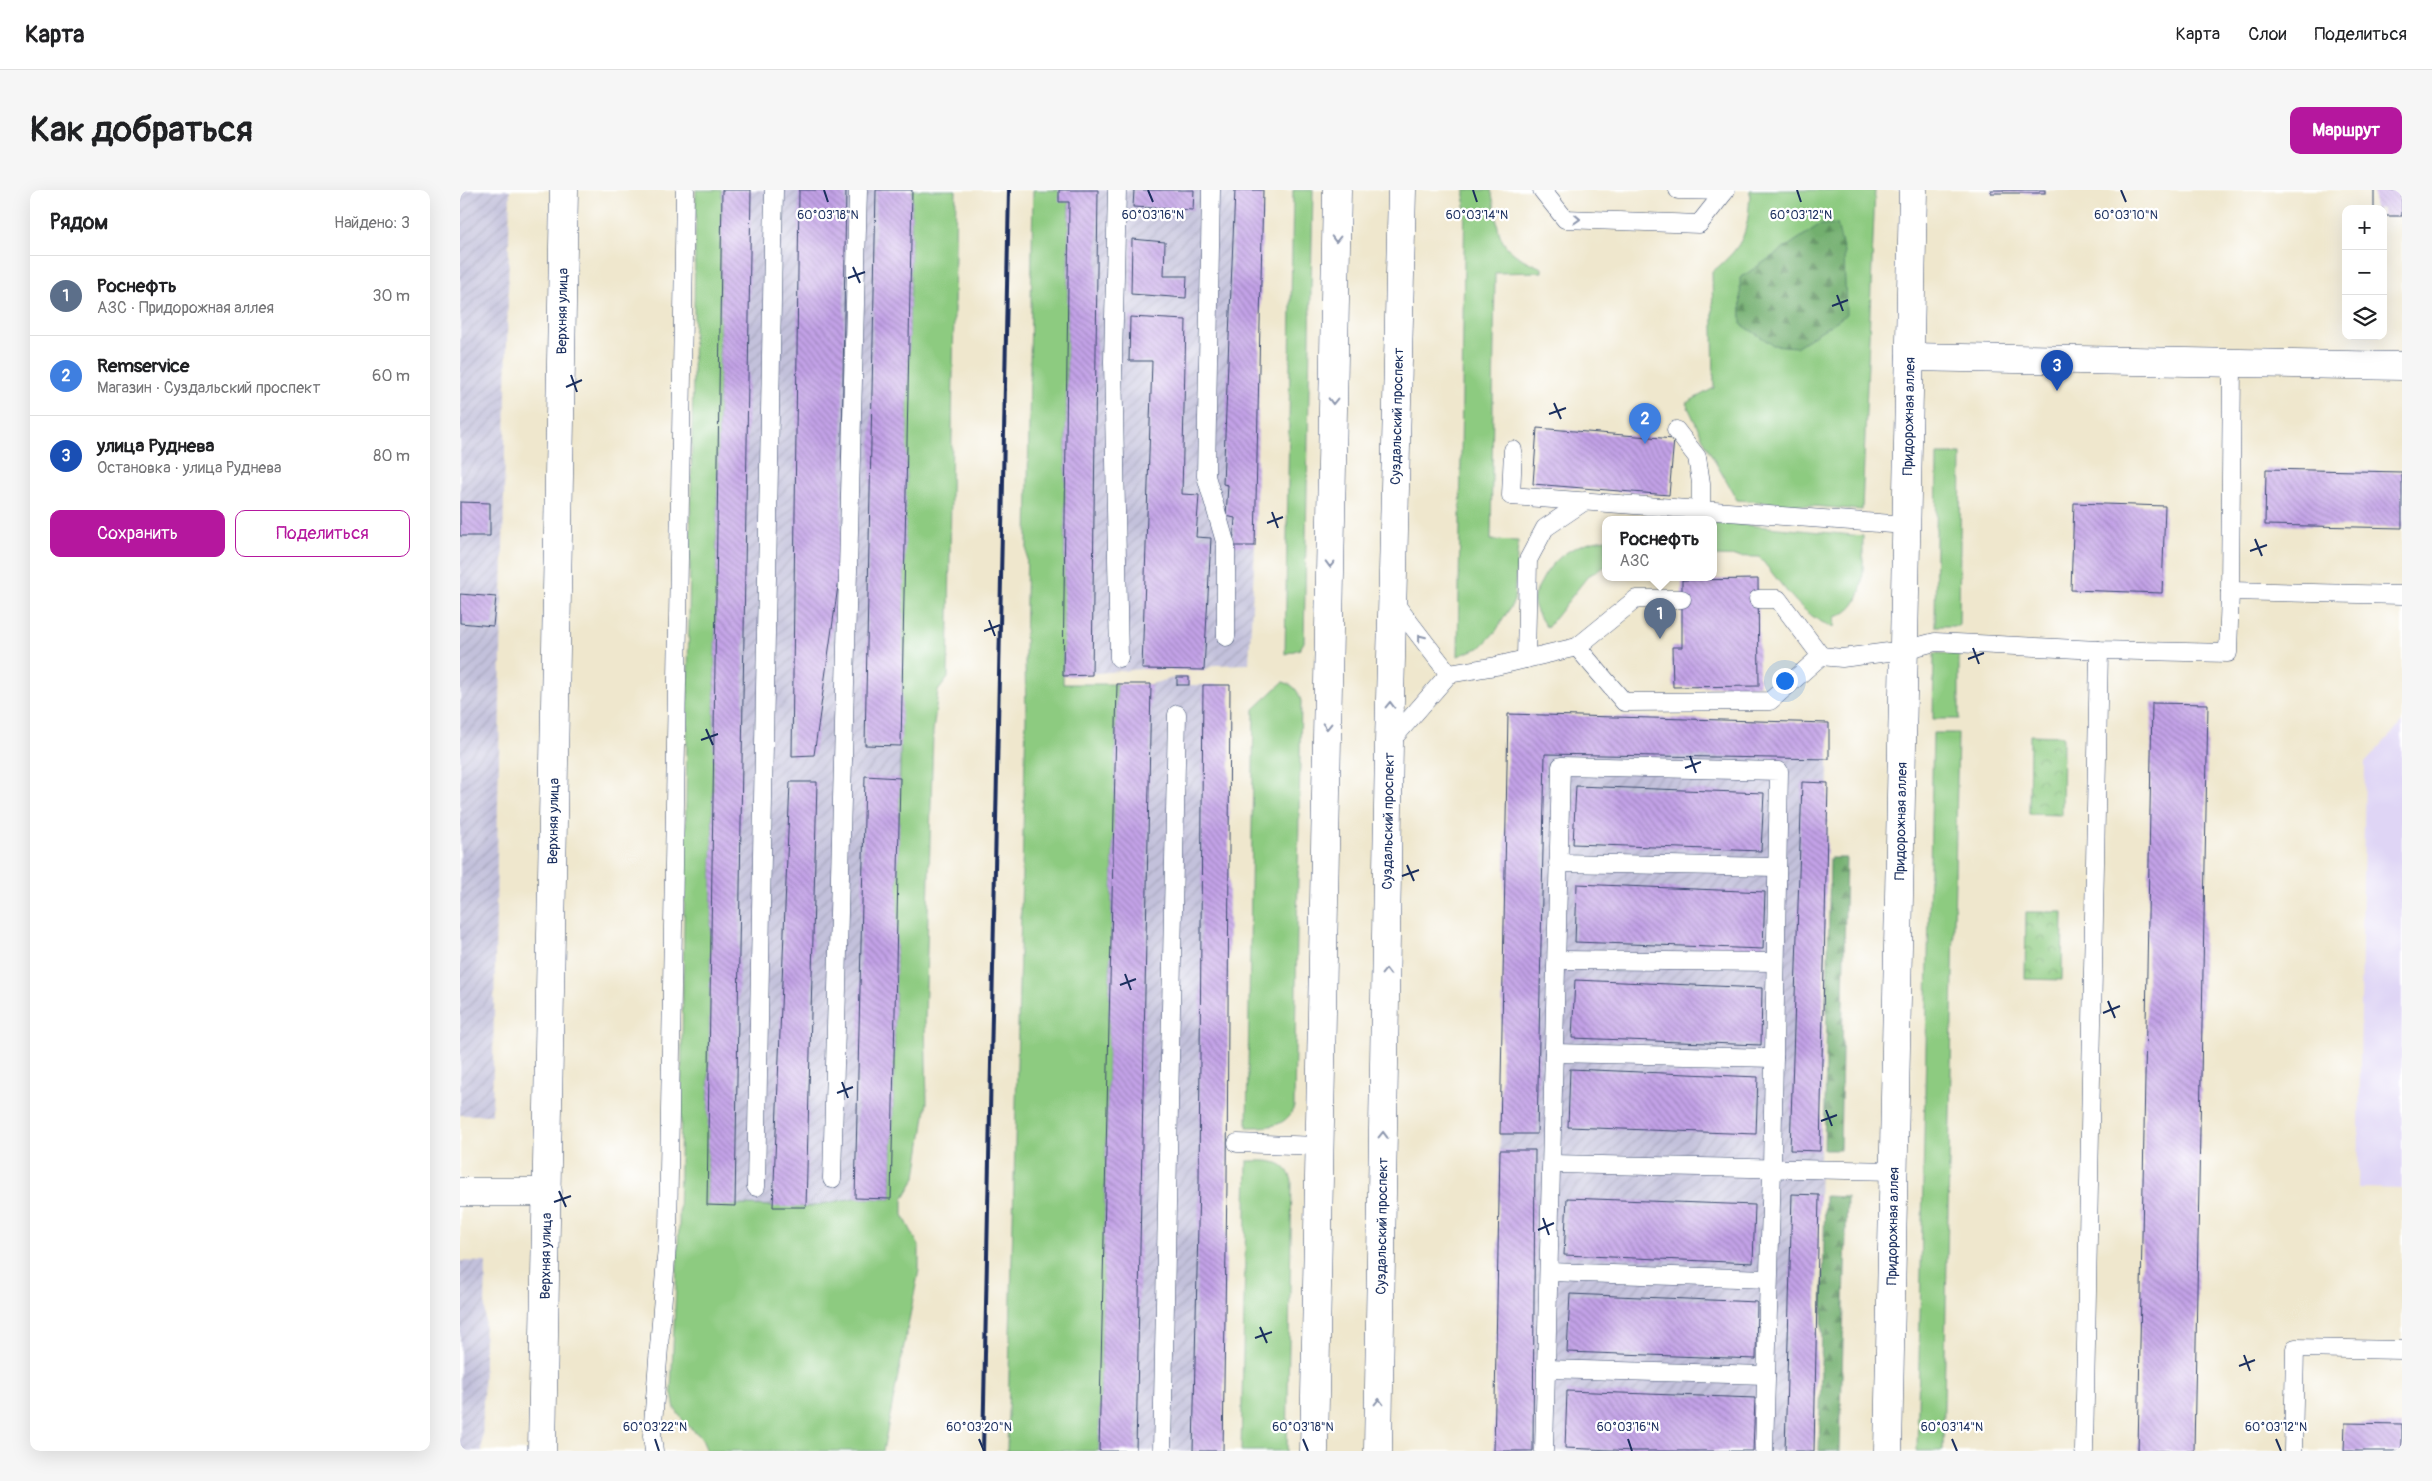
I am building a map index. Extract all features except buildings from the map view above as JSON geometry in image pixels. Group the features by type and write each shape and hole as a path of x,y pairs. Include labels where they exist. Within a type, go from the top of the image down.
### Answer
{"street":[{"name":"Верхняя улица","path":"542,1451 564,190"},
{"path":"1314,1451 1337,190"},
{"name":"Суздальский проспект","path":"1378,1451 1389,743 1402,190"},
{"name":"Придорожная аллея","path":"1888,1451 1913,190"},
{"path":"1910,357 2402,366"},
{"path":"460,1192 548,1192"}],"lane":[{"path":"654,1451 653,1426 668,1233 685,190"},
{"path":"756,1187 774,190"},
{"path":"832,1179 858,190"},
{"path":"1117,190 1113,361 1119,658"},
{"path":"1211,190 1206,476 1226,545 1226,637"},
{"path":"1542,190 1565,219 1699,224 1725,191"},
{"path":"1678,190 1725,191"},
{"path":"1578,648 1624,702 1770,701 1821,656 1842,658 1904,650 1935,642 2099,650 2228,653 2232,363"},
{"path":"1676,430 1696,457 1701,483 1701,509"},
{"path":"1514,450 1511,496 1906,525"},
{"path":"1526,659 1528,560 1545,528 1585,500"},
{"path":"2230,591 2402,595"},
{"path":"1389,743 1449,674 1578,648 1636,598 1682,599"},
{"path":"1758,599 1778,599 1821,656"},
{"path":"1393,601 1449,674"},
{"path":"2084,1451 2099,650"},
{"path":"1162,1451 1177,714"},
{"path":"1544,1451 1561,766 1778,771 1772,1168 1764,1451"},
{"path":"1558,863 1777,867"},
{"path":"1557,960 1775,962"},
{"path":"1554,1053 1774,1058"},
{"path":"1236,1143 1319,1146"},
{"path":"1552,1164 1895,1171"},
{"path":"1549,1272 1768,1279"},
{"path":"2293,1451 2295,1348 2402,1350"},
{"path":"1546,1369 1766,1374"}],"shaded area":[{"path":"460,190 510,190 492,1115 460,1115"},
{"path":"722,190 912,190 891,1199 855,1198 806,1207 707,1205"},
{"path":"1059,190 1263,190 1255,546 1249,664 1215,665 1204,670 1142,669 1063,676 1069,202 1059,202"},
{"path":"1177,677 1189,677 1189,685 1230,685 1227,1181 1223,1451 1099,1451 1117,684 1151,684"},
{"path":"1508,714 1829,723 1814,1451 1494,1451"},
{"path":"2402,722 2402,1189 2358,1188 2365,763"},
{"path":"460,1261 486,1262 482,1451 460,1451"}],"green space":[{"path":"696,190 722,190 707,1204 806,1207 855,1198 891,1199 912,190 956,190 948,678 938,691 933,732 925,1022 927,1102 916,1177 903,1199 903,1215 919,1246 919,1270 883,1451 707,1451 701,1437 685,1423 675,1409 671,1389 679,1225"},
{"path":"1033,190 1059,190 1069,202 1063,684 1117,684 1099,1451 1007,1451 1026,718 1025,658"},
{"path":"1293,190 1313,190 1304,642 1300,649 1285,654"},
{"path":"1465,190 1491,190 1499,229 1506,246 1526,261 1542,268 1542,272 1495,273 1491,540 1518,541 1514,601 1496,631 1481,647 1458,656"},
{"path":"1750,190 1875,190 1862,510 1737,500 1708,449 1686,403 1714,388 1712,272 1732,253 1743,236 1748,217"},
{"path":"1837,224 1844,252 1846,315 1796,347 1773,345 1741,324 1740,278 1819,225"},
{"path":"1937,454 1961,454 1959,626 1935,626"},
{"path":"1717,522 1863,536 1863,572 1859,595 1854,605 1846,612 1835,617 1834,627 1812,616 1792,598 1759,557 1717,556"},
{"path":"1602,540 1602,568 1588,576 1547,628 1537,613 1534,604 1535,593 1546,573 1560,557 1586,543"},
{"path":"1934,653 1959,654 1959,719 1933,719"},
{"path":"1283,682 1295,688 1301,701 1294,1107 1291,1114 1281,1123 1269,1126 1247,1127 1254,709"},
{"path":"1933,733 1958,733 1943,1451 1917,1451"},
{"path":"2030,735 2063,736 2062,815 2029,814"},
{"path":"1830,858 1846,858 1840,1150 1824,1150"},
{"path":"2026,912 2063,912 2062,980 2025,979"},
{"path":"1247,1161 1275,1162 1285,1168 1292,1181 1287,1451 1241,1451"},
{"path":"1825,1196 1847,1197 1840,1451 1819,1451"}],"railway":[{"path":"983,1451 1009,190"}],"place":[{"name":"улица Руднева","path":"2057,391"},
{"name":"Remservice","path":"1645,444"},
{"name":"Роснефть","path":"1660,639"}]}
